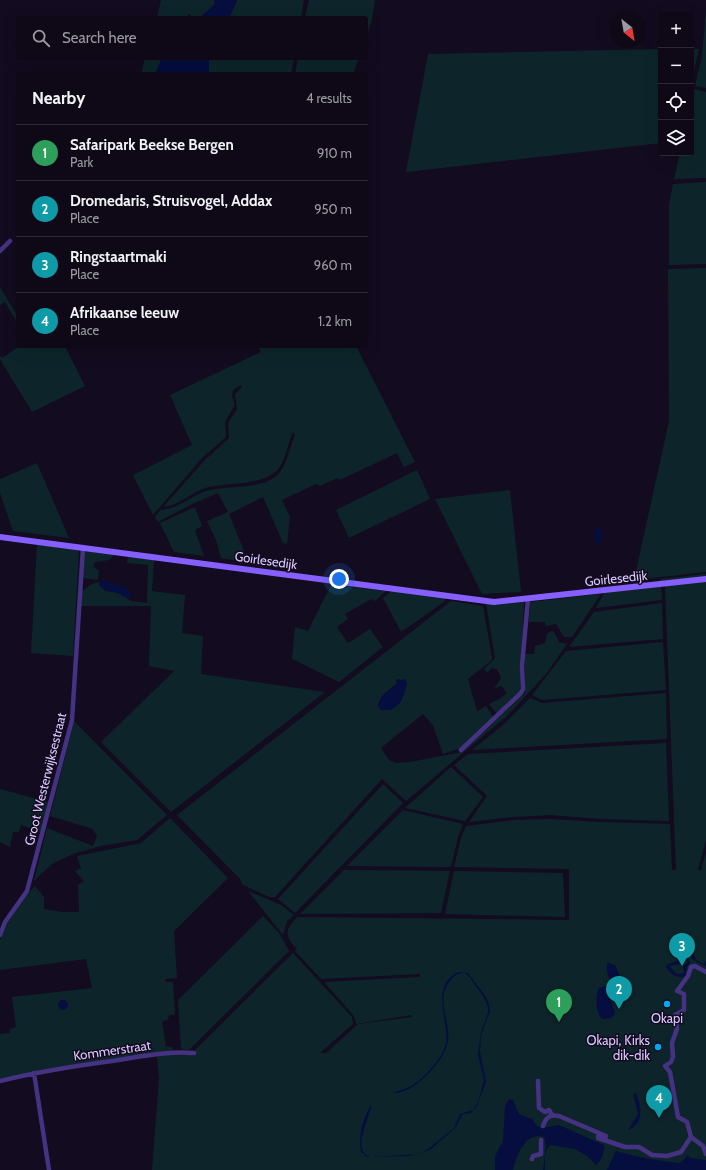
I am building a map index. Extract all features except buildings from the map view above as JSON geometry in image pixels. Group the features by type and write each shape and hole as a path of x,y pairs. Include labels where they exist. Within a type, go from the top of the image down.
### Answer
{"street":[{"path":"0,251 10,240"},
{"name":"Goirlesedijk","path":"0,536 484,602 500,602 706,579"},
{"name":"Groot Westerwijksestraat","path":"0,934 5,922 27,891 72,720 83,548"},
{"path":"461,750 521,693 523,689 522,666 528,599"},
{"path":"706,972 695,966 691,967 688,976 677,991 684,994 684,1010 675,1015 677,1029 672,1043 673,1057 671,1062 665,1066 670,1072 678,1117 688,1122 691,1137 703,1146 706,1154"},
{"name":"Kommerstraat","path":"0,1081 34,1073 148,1055 179,1052 194,1053"},
{"path":"34,1073 49,1170"},
{"path":"538,1081 538,1106 545,1112 551,1111 552,1115 576,1122 589,1130 606,1136 605,1138 598,1136 598,1138 631,1148 639,1147 652,1155 667,1156 681,1152 691,1137"},
{"path":"543,1126 547,1118 552,1115"},
{"path":"532,1159 533,1156 541,1154 541,1140"}],"green space":[{"path":"161,0 214,0 215,4 202,16 192,16 189,14 188,16 157,16"},
{"path":"237,0 304,0 301,16 230,16"},
{"path":"309,0 375,0 368,32 368,16 305,16"},
{"path":"706,9 706,88 695,86 702,56"},
{"path":"658,49 658,143 406,172 428,54"},
{"path":"694,49 699,49 694,71"},
{"path":"144,60 161,60 156,72 142,72"},
{"path":"209,60 294,60 291,72 209,72"},
{"path":"298,60 358,60 354,72 295,72"},
{"path":"694,89 706,92 706,178 674,179 679,156 694,156"},
{"path":"706,182 706,264 669,265 669,204 673,184"},
{"path":"706,268 706,572 634,580 669,421 668,269"},
{"path":"0,287 16,314 16,321 5,302 0,305"},
{"path":"17,348 66,348 85,386 32,412 0,359 0,356 2,358"},
{"path":"259,348 357,348 415,462 404,467 397,453 340,480 338,478 320,486 316,484 282,500 290,517 287,544 283,543 263,497 229,514 249,563 221,558 216,540 207,521 228,512 218,493 194,503 158,522 155,517 160,510 178,505 200,493 214,489 260,484 275,477 279,473 287,458 295,435 293,432 286,454 278,469 274,473 259,480 250,482 205,488 179,502 163,507 204,461 229,438 228,423 237,409 235,394 242,387 241,385 233,390 232,396 235,405 225,422 226,437 202,458 153,515 133,475 192,445 170,395 261,352"},
{"path":"37,463 69,538 13,531 0,493 0,479"},
{"path":"417,470 430,499 349,538 336,510"},
{"path":"510,490 521,592 482,594 435,499"},
{"path":"195,507 202,526 195,530 204,556 174,552 160,523"},
{"path":"37,544 79,550 73,656 31,653"},
{"path":"84,551 114,555 109,560 95,562 93,566 99,571 98,580 83,578"},
{"path":"128,556 154,560 152,591 185,595 182,633 203,636 201,674 325,692 171,812 101,742 174,671 149,666 151,606 81,606 82,591 92,584 100,582 99,585 106,591 120,593 131,601 147,603 148,565 127,563"},
{"path":"706,574 706,578 660,583 660,579"},
{"path":"706,581 706,839 698,870 701,870 706,852 706,1170 152,1170 159,1079 157,1056 194,1051 293,953 352,1017 353,1024 320,1053 326,1053 358,1024 412,1017 411,1015 356,1024 354,1016 324,982 419,977 421,974 321,979 295,951 297,949 288,936 288,929 297,917 569,920 569,869 454,867 461,838 466,826 513,820 552,819 670,824 672,870 676,870 665,586"},
{"path":"331,585 386,591 375,601 371,599 345,614 348,619 337,627 348,643 370,629 383,647 339,682 292,659 295,627 308,631"},
{"path":"661,587 662,600 596,608 604,593"},
{"path":"392,591 445,598 444,602 401,632 383,598"},
{"path":"601,594 572,637 564,637 556,624 546,626 545,622 529,622 530,602"},
{"path":"451,601 483,606 492,658 491,661 468,679 477,711 486,706 494,718 461,748 443,754 433,725 423,714 381,748 389,760 396,763 410,762 462,752 525,693 525,654 534,654 535,646 545,643 547,634 551,631 554,632 559,642 567,644 546,674 508,715 406,801 382,779 275,897 270,897 243,885 239,878 177,815","holes":["401,680 404,680 404,694 399,704 390,710 378,706 381,698"]},
{"path":"524,602 520,692 497,714 489,704 507,693 501,686 494,689 501,678 497,669 492,668 487,673 484,669 495,658 486,603 497,605"},
{"path":"662,603 663,639 569,647 594,612"},
{"path":"663,642 666,690 542,700 532,695 566,651"},
{"path":"666,693 667,739 472,750 502,726 530,698 542,703"},
{"path":"74,721 167,815 137,840 101,846 73,854 52,864 34,881 47,828 93,846 97,836 93,829 50,816"},
{"path":"666,743 669,821 600,819 552,815 513,817 469,822 487,796 454,765 468,754"},
{"path":"451,767 483,797 465,821 405,808"},
{"path":"383,784 403,803 295,913 278,899"},
{"path":"0,789 48,802 41,832 21,825 19,832 13,832 10,847 0,842"},
{"path":"403,810 463,824 458,837 451,867 347,866"},
{"path":"170,818 228,878 174,931 177,978 165,979 166,982 173,982 175,1014 168,1016 169,1019 162,1022 166,1046 172,1047 173,1050 56,1067 0,1079 0,1034 10,1033 10,1029 16,1027 12,997 92,988 86,959 0,970 0,941 9,918 35,886 44,897 44,909 63,912 79,912 78,885 84,881 75,871 81,868 77,856 141,843"},
{"path":"344,870 450,871 441,913 300,914"},
{"path":"454,871 563,873 565,917 445,914"},
{"path":"248,891 281,905 294,915 287,921 283,935"},
{"path":"263,916 279,933 289,951 189,1050 181,1049 178,1000"}],"shaded area":[{"path":"214,0 237,0 230,16 202,16 215,4"},
{"path":"161,60 209,60 209,72 156,72"},
{"path":"595,528 602,530 602,540 599,543 594,542"},
{"path":"104,580 126,588 132,594 130,597 124,597 117,593 104,590 99,585 100,581"},
{"path":"405,679 407,682 400,703 392,709 380,710 379,702 381,698 397,684 396,680"},
{"path":"684,941 693,952 696,960 704,964 706,960 706,966 693,960 683,944"},
{"path":"681,952 686,953 690,963 687,967 686,976 674,976 666,967 668,964 678,961","holes":["683,956 688,962 683,966 684,973 677,974 669,966 681,964"]},
{"path":"608,963 615,965 620,977 617,980 611,981 607,969"},
{"path":"459,972 468,973 486,997 489,1004 490,1011 481,1035 480,1051 486,1082 477,1106 471,1113 463,1114 455,1128 430,1150 421,1153 454,1128 460,1114 473,1110 478,1102 484,1080 478,1055 481,1032 488,1013 488,1007 483,996 468,975 462,973 452,978 446,987 444,995 443,1002 448,1041 441,1058 427,1075 410,1089 393,1093 413,1085 428,1072 442,1054 446,1042 446,1033 442,994 445,985 450,978"},
{"path":"608,986 612,990 612,1003 615,1013 612,1018 603,1019 598,1013 596,1000 599,988"},
{"path":"61,1000 65,1000 67,1001 67,1009 61,1010 58,1007 58,1003"},
{"path":"633,1093 636,1094 640,1104 640,1115 637,1124 628,1130 638,1114"},
{"path":"509,1099 513,1100 519,1114 532,1119 537,1126 541,1128 559,1125 604,1145 600,1161 596,1165 587,1156 575,1149 550,1145 545,1156 545,1170 543,1170 546,1146 544,1137 538,1136 527,1141 523,1146 519,1152 513,1170 495,1170 495,1156 503,1141 505,1106"},
{"path":"371,1105 363,1133 362,1148 365,1154 371,1157 367,1157 361,1152 360,1140 364,1121"},
{"path":"616,1151 680,1163 688,1155 691,1158 706,1160 706,1170 607,1170"},
{"path":"415,1154 409,1156 373,1157"}],"place":[{"name":"Ringstaartmaki","path":"682,966"},
{"name":"Okapi","path":"667,1004"},
{"name":"Dromedaris, Struisvogel, Addax","path":"619,1009"},
{"name":"Safaripark Beekse Bergen","path":"559,1022"},
{"name":"Okapi, Kirks dik-dik","path":"658,1047"},
{"name":"Afrikaanse leeuw","path":"659,1118"}]}
